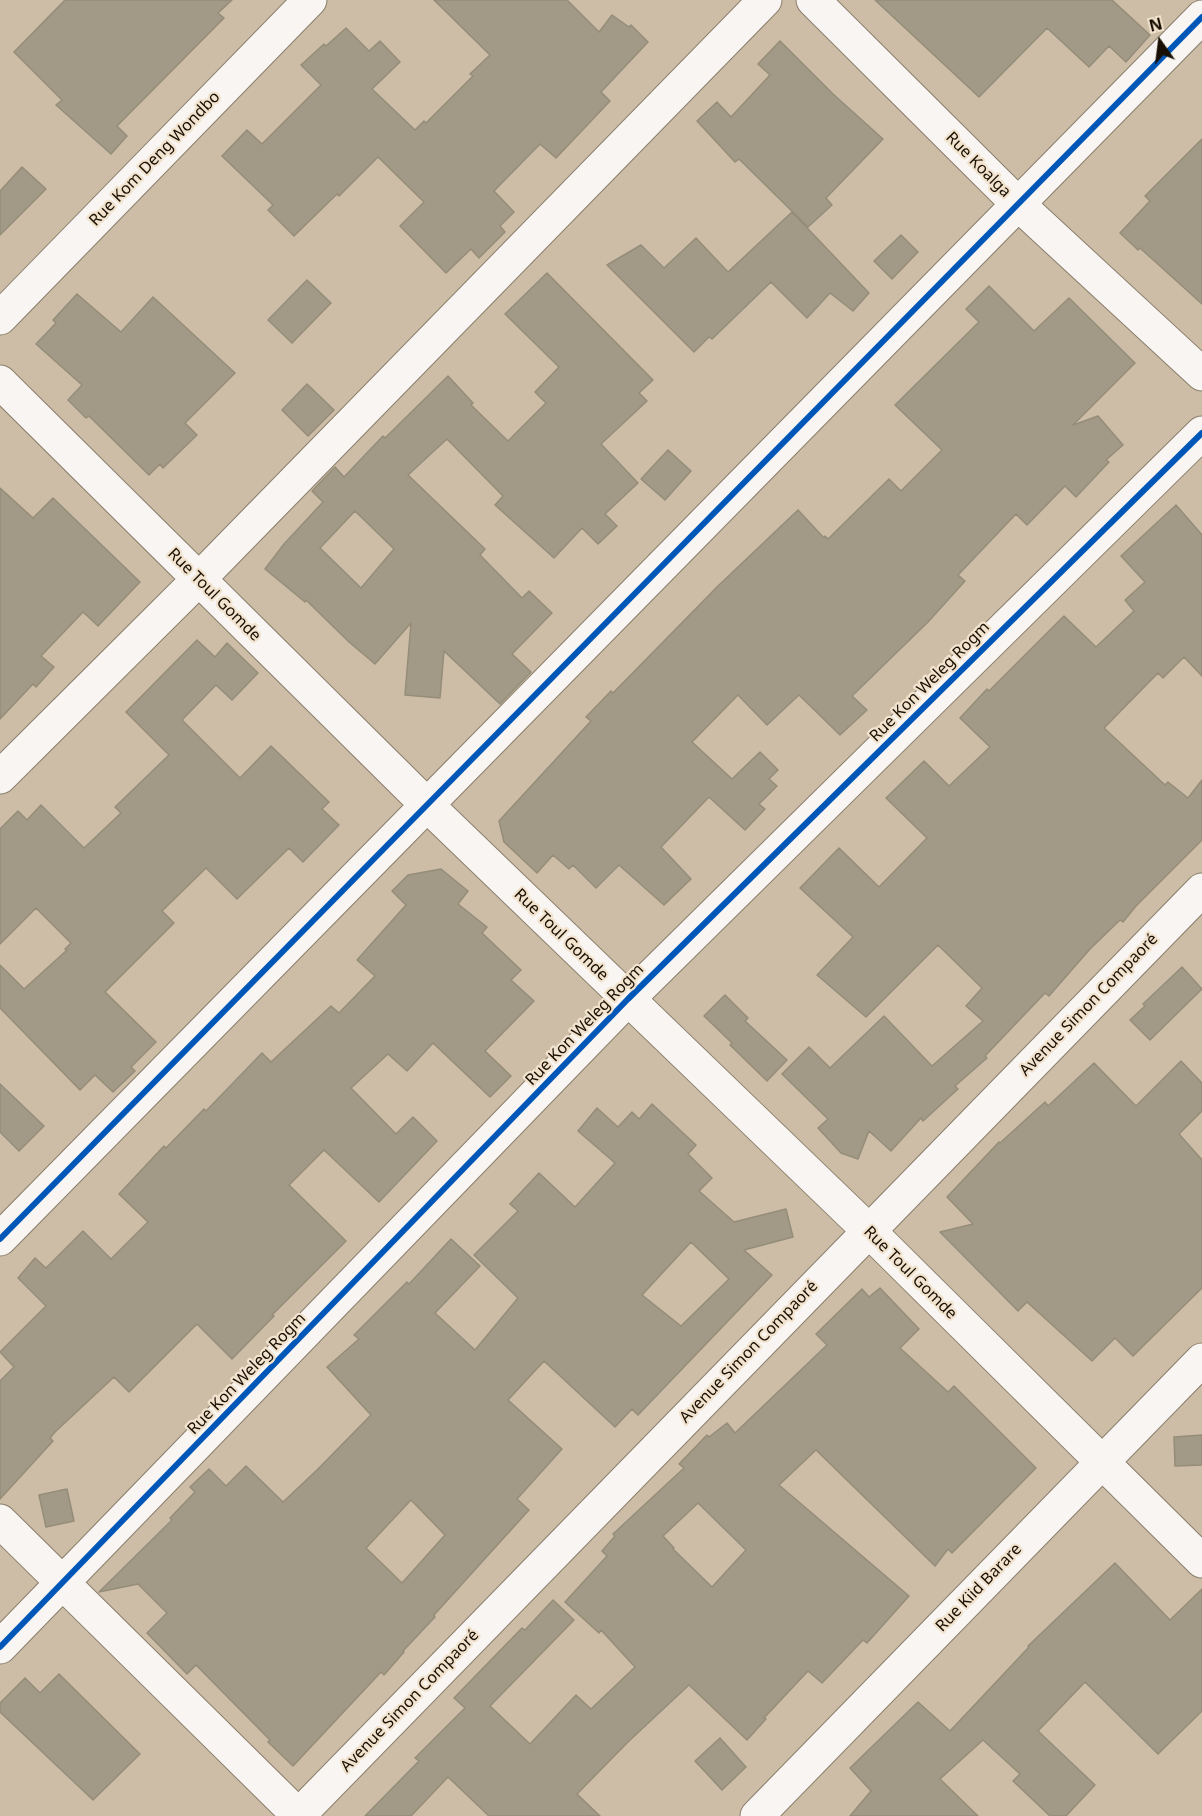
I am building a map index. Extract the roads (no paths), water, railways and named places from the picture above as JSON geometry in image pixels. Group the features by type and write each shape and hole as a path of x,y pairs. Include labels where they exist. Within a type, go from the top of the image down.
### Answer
{"street":[{"name":"Rue Kom Deng Wondbo","path":"0,318 310,0"},
{"path":"0,777 198,580 765,0"},
{"name":"Rue Koalga","path":"813,0 1017,203 1202,374"},
{"path":"0,1239 1202,17"},
{"name":"Rue Toul Gomde","path":"0,382 426,804 868,1230 1202,1561"},
{"name":"Rue Kon Weleg Rogm","path":"0,1647 628,999 1202,433"},
{"name":"Avenue Simon Compaoré","path":"299,1816 1202,890"},
{"name":"Rue Kiid Barare","path":"757,1816 1202,1360"},
{"path":"0,1521 299,1816"}]}
